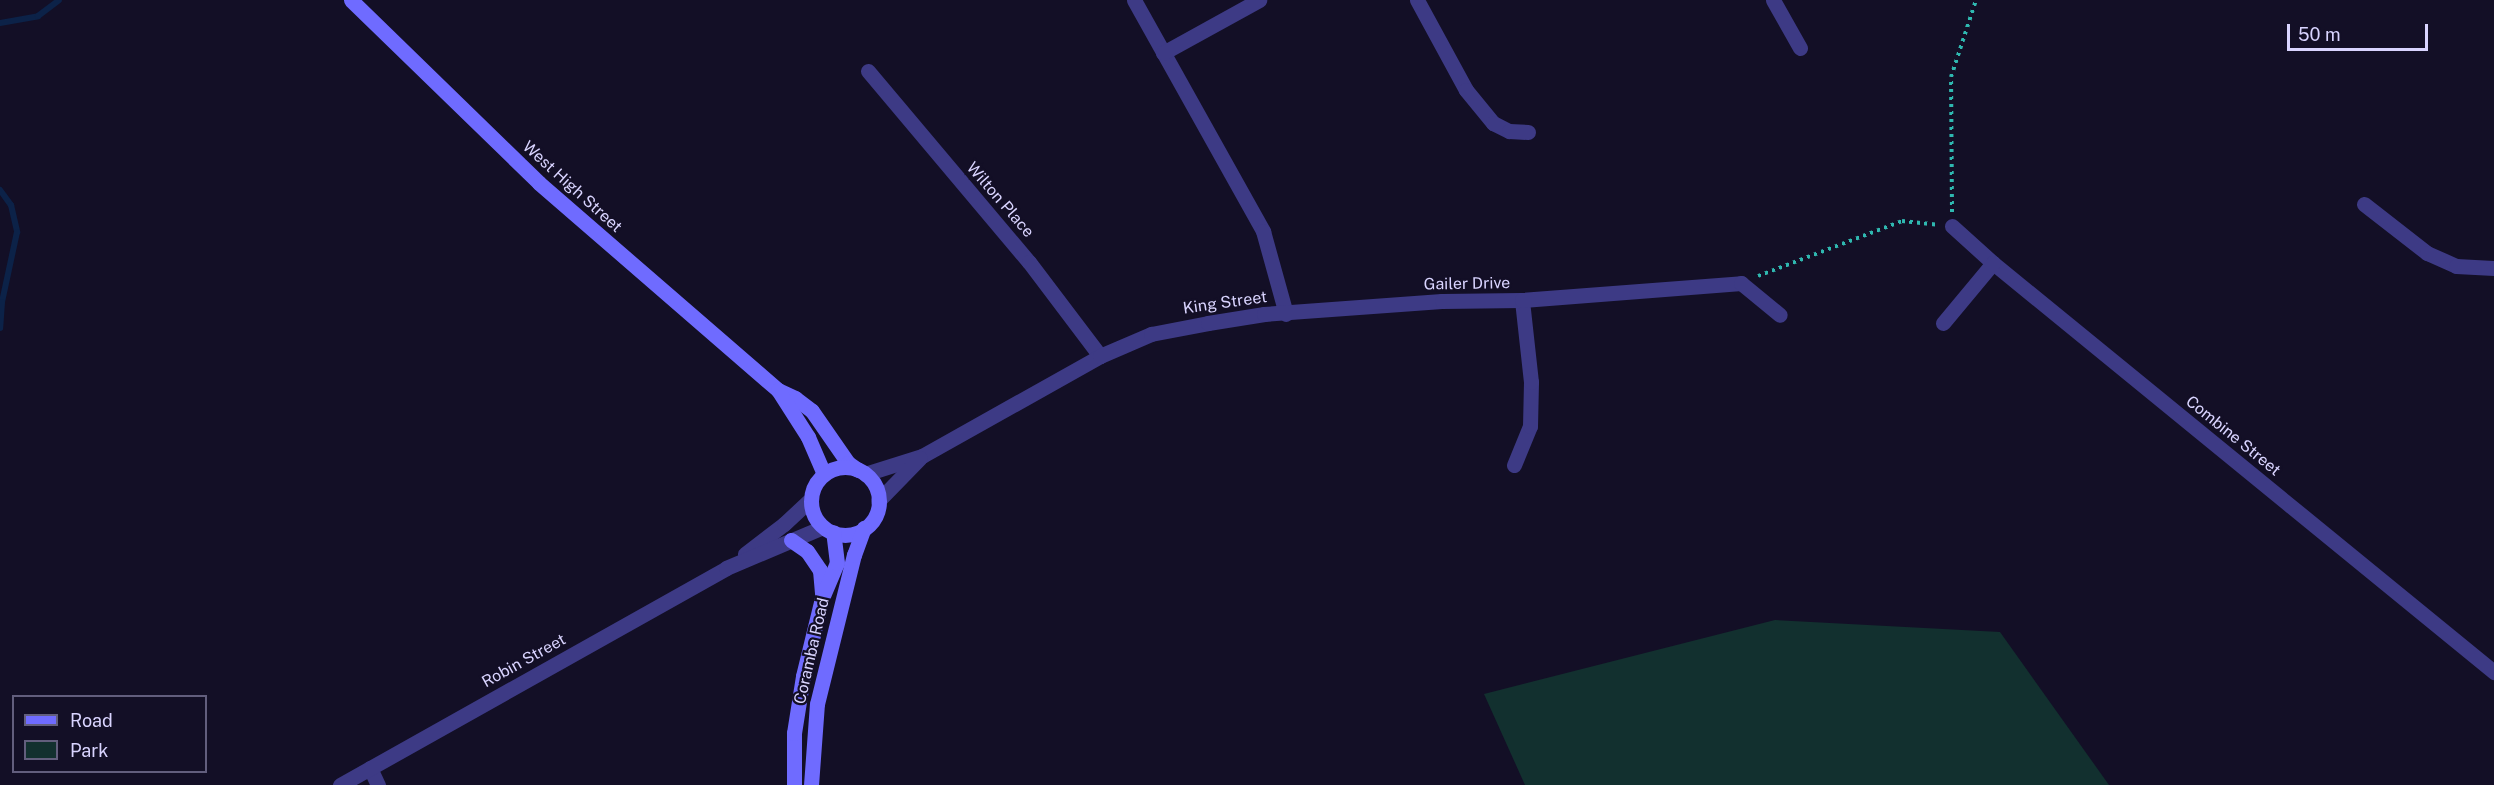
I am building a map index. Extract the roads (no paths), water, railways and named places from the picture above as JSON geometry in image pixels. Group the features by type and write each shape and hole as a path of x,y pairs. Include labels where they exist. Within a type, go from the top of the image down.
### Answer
{"main road":[{"name":"West High Street","path":"351,0 539,183 778,390 795,398 812,411 848,463 862,472"},
{"name":"West High Street","path":"778,390 808,436 824,474"},
{"path":"841,467 862,472 877,491 878,501 872,521 864,528 854,533 828,530 816,519 811,499 813,489 824,474 841,467"},
{"name":"Coramba Road","path":"811,785 817,704 854,555 864,528"},
{"name":"Coramba Road","path":"794,785 794,733 803,676 822,598 837,563 828,530"},
{"path":"791,540 807,551 820,570 823,586 822,598"}],"street":[{"name":"King Street","path":"862,472 922,456 1100,356 1152,334 1264,314 1286,314 1263,231 1134,0"},
{"path":"1163,53 1259,0"},
{"path":"1417,0 1466,90 1493,123 1509,131 1528,132"},
{"path":"1773,0 1800,48"},
{"name":"Wilton Place","path":"868,71 1029,262 1100,356"},
{"path":"2364,204 2427,253 2456,267 2494,268"},
{"name":"Combine Street","path":"1952,226 1993,263 2494,672"},
{"path":"1943,323 1993,263"},
{"name":"Gailer Drive","path":"1286,314 1442,301 1521,300 1741,283 1780,315"},
{"path":"1514,465 1530,426 1531,382 1521,300"},
{"name":"King Street","path":"878,501 922,456"},
{"name":"Robin Street","path":"726,568 784,524 811,499"},
{"name":"Robin Street","path":"340,785 726,568 791,540 828,530"},
{"path":"370,768 378,785"}],"waterway":[{"path":"0,23 38,16 59,0"},
{"path":"0,190 11,205 17,232 2,302 0,328"}]}
